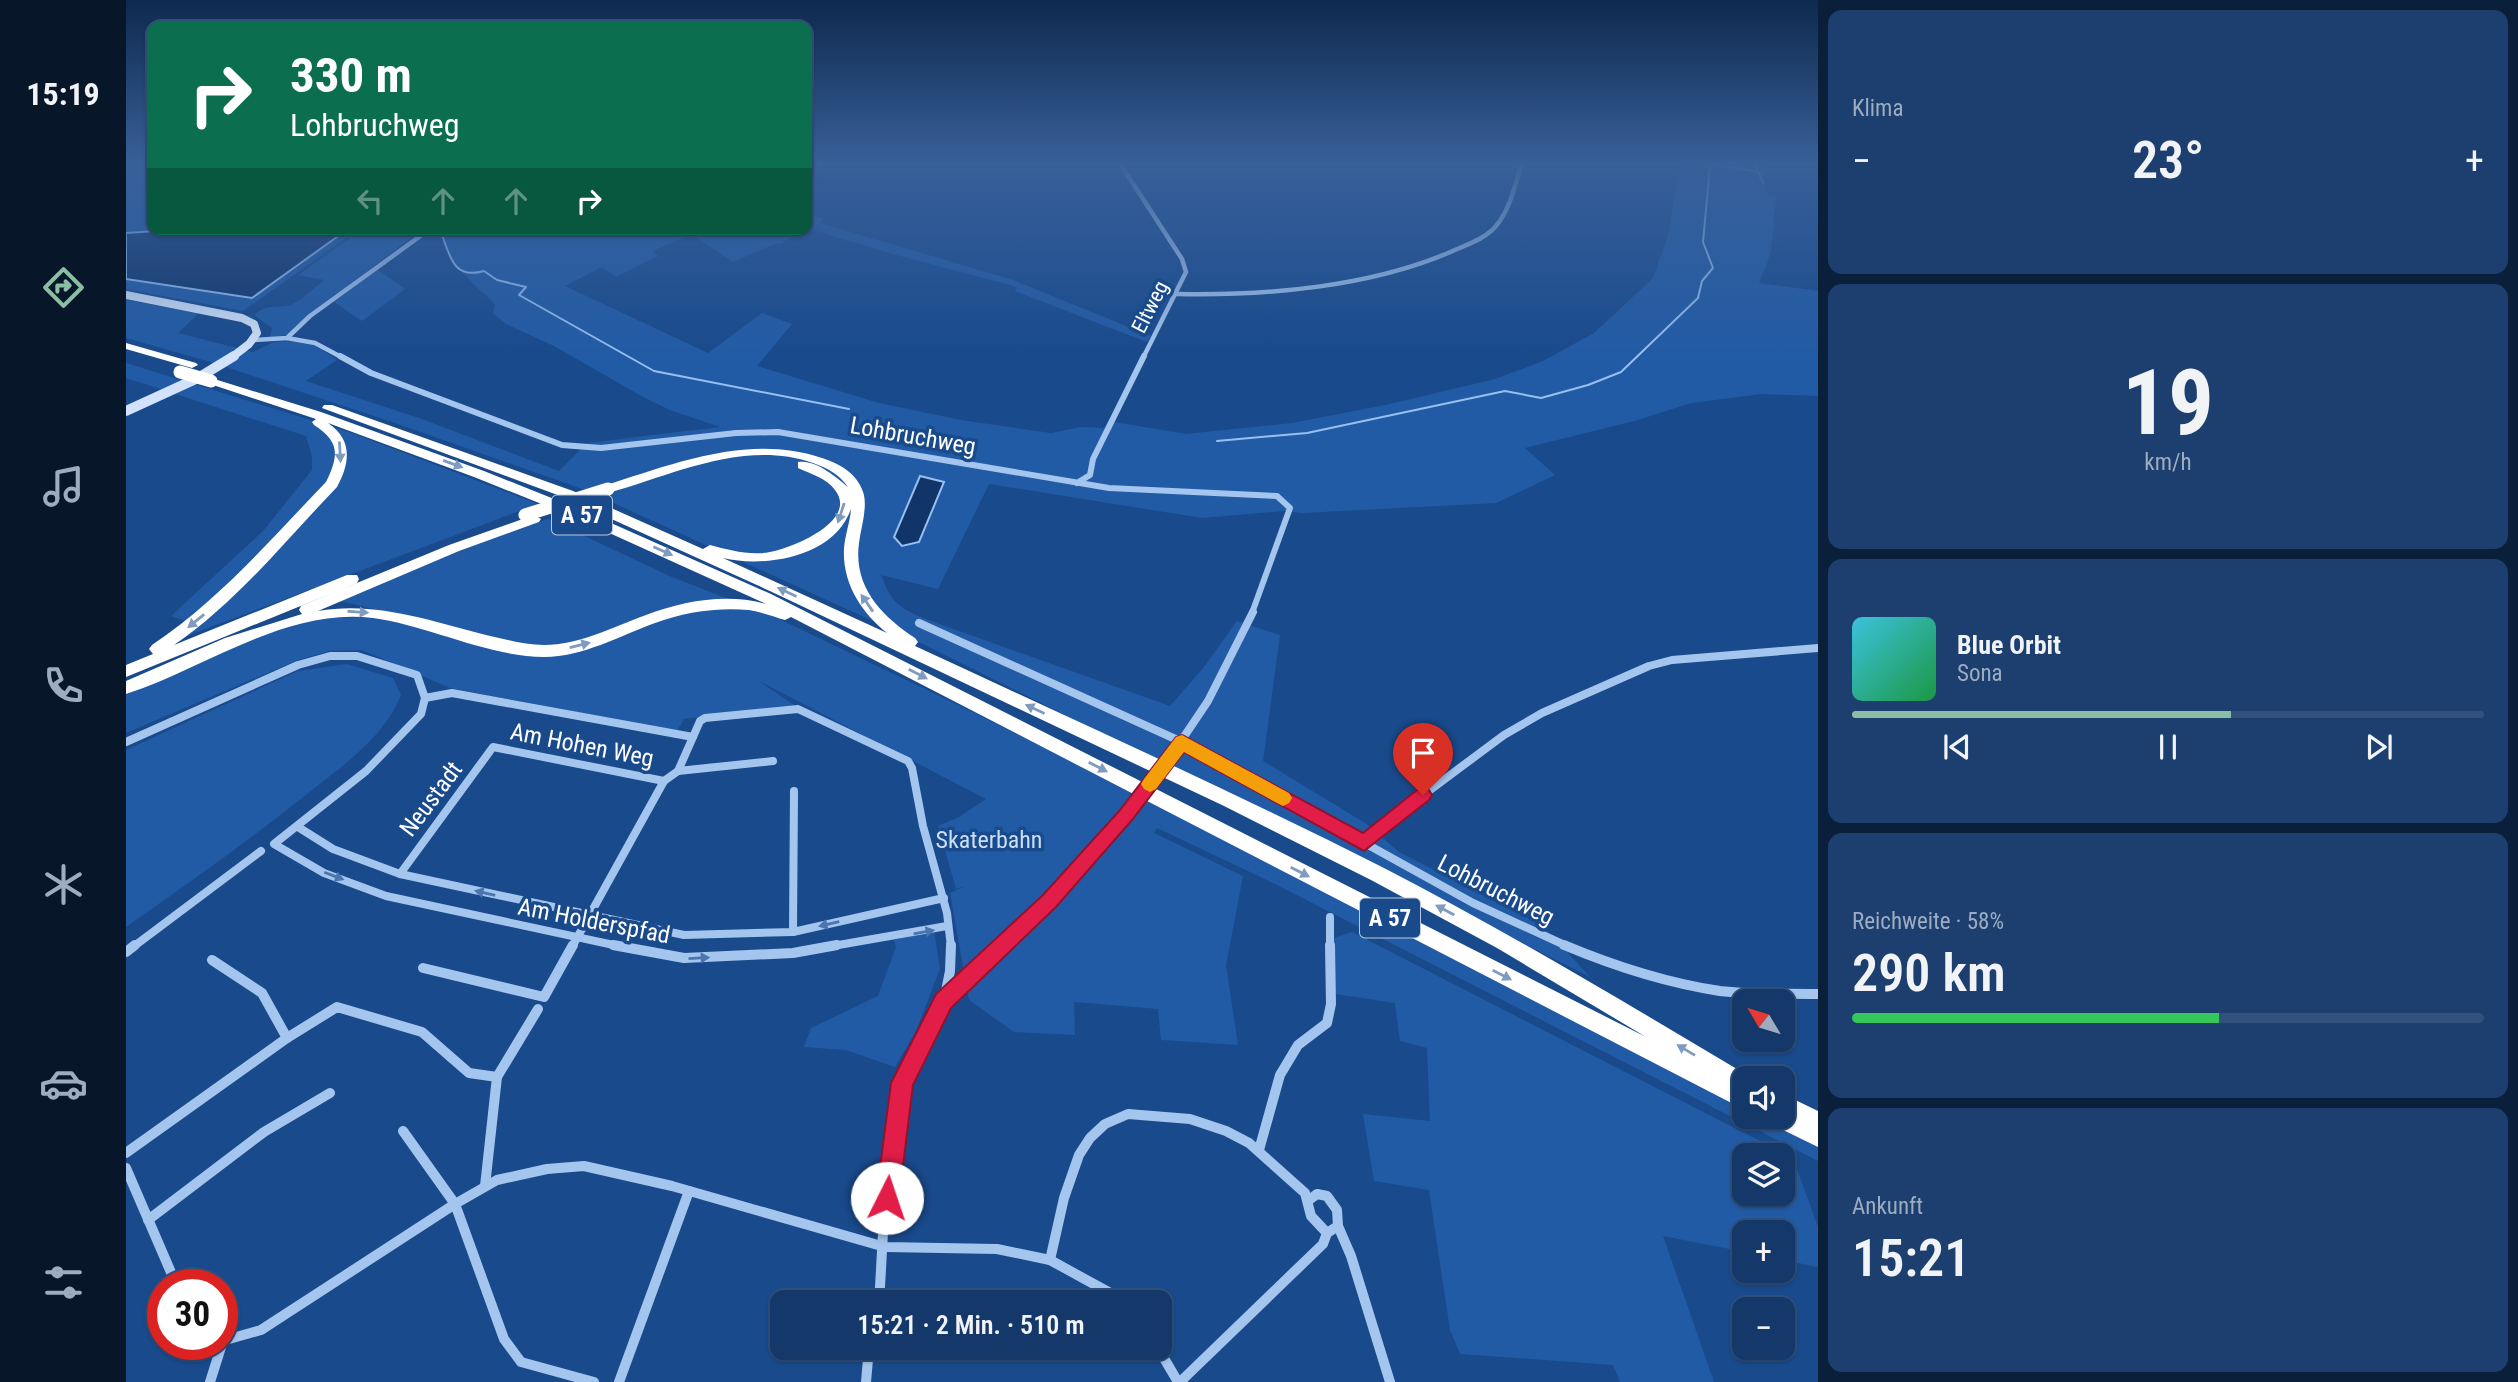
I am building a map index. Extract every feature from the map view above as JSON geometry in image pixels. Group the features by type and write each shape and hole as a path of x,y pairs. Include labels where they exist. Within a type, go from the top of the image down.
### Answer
{"highway":[{"name":"A 57","path":"126,346 391,429 524,477 665,537 1240,806 1451,913 1569,979 1732,1077"},
{"name":"A 57","path":"126,356 296,408 479,474 579,514 766,598 1732,1092"},
{"path":"126,665 163,646 193,625 222,599 332,484 341,460 339,440 332,430 298,414 296,408"},
{"path":"126,671 450,541 612,491 695,462 751,452 805,456 837,468 855,489 858,501 851,549 853,575 862,598 880,621 899,635 1004,694"},
{"path":"612,491 724,462 757,460 786,462 817,471 841,488 845,498 840,522 829,534 797,550 767,557 744,557 665,537"},
{"path":"126,688 530,517"},
{"path":"222,646 303,618 349,611 373,613 518,648 545,650 593,642 664,615 697,606 723,604 750,605 782,613 858,643"},
{"path":"1795,1111 1818,1122"},
{"path":"1795,1124 1818,1136"}],"main road":[{"path":"126,295 242,318 257,328 254,340 241,352 172,390 126,411"}],"street":[{"name":"Eltweg","path":"1090,475 1093,459 1186,272 1182,259 1161,226"},
{"path":"1176,294 1227,295 1302,289 1421,265 1479,240 1496,226"},
{"path":"288,338 310,316 422,235"},
{"name":"Lohbruchweg","path":"254,340 288,338 315,343 370,373 562,445 601,448 736,433 779,432 1077,484 1277,496 1290,508 1275,559 1248,624 1210,697 1182,742"},
{"path":"1077,484 1090,475 1109,488"},
{"name":"Lohbruchweg","path":"919,623 1182,742 1473,903 1534,933 1603,961 1670,981 1722,991 1818,994"},
{"path":"1364,843 1382,825 1504,735 1542,713 1649,666 1672,660 1818,649"},
{"path":"126,742 298,665 330,656 357,656 417,675 425,698"},
{"name":"Am Hohen Weg","path":"425,698 452,693 693,737"},
{"name":"Am Holderspfad","path":"425,698 421,714 366,771 274,844 324,873 386,896 578,939 684,958 793,953 947,926"},
{"name":"Am Hohen Weg","path":"678,771 700,720 788,709 803,710 908,761 944,898"},
{"path":"880,1290 888,1173 900,1093 919,1045 944,1001 1049,901 1126,815 1182,742"},
{"name":"Am Hohen Weg","path":"493,747 664,781"},
{"name":"Neustadt","path":"400,874 493,747"},
{"name":"Am Hohen Weg","path":"423,968 544,997 664,781 678,771 773,761"},
{"path":"793,932 794,791"},
{"name":"Am Holderspfad","path":"298,827 333,849 400,874 590,917 684,935 793,932 944,898"},
{"path":"126,952 261,851"},
{"path":"944,898 953,960 944,1001"},
{"path":"1259,1150 1280,1075 1298,1045 1327,1023 1331,1004 1329,917"},
{"path":"212,960 262,993 287,1038"},
{"path":"126,1153 287,1038 337,1007 422,1032 469,1073 498,1077"},
{"path":"485,1186 498,1077 538,1009"},
{"path":"148,1220 264,1132 330,1093"},
{"path":"1050,1260 1074,1166 1090,1137 1110,1120 1126,1114 1171,1116 1199,1121 1235,1135 1259,1150 1309,1200 1312,1217 1327,1233"},
{"path":"403,1131 455,1204 504,1339 521,1362 594,1382"},
{"path":"238,1337 261,1330 292,1312 455,1204 497,1180 547,1169 584,1166 689,1191 885,1247 997,1249 1050,1260 1105,1290"},
{"path":"126,1168 169,1269"},
{"path":"619,1382 689,1191"},
{"path":"1309,1200 1317,1194 1326,1196 1337,1210 1338,1226 1351,1256 1390,1382"},
{"path":"1165,1360 1179,1382 1323,1244 1327,1233 1338,1226"},
{"path":"210,1382 217,1360"},
{"path":"866,1382 868,1360"}],"green space":[{"path":"126,226 147,226 147,232 126,233"},
{"path":"812,226 832,226 1013,280 1151,336 1147,342 1015,291 1017,287 812,230"},
{"path":"1669,226 1773,226 1771,252 1759,283 1818,291 1818,396 1762,394 1691,403 1638,420 1525,448 1555,475 1496,503 1303,513 1284,511 1202,518 989,484 938,589 881,575 895,601 920,617 1170,706 1204,667 1237,621 1280,635 1263,761 1365,823 1399,852 1543,926 1590,977 921,643 585,490 214,363 126,338 126,300 199,313 178,333 253,352 274,342 293,341 316,346 337,360 306,381 422,419 559,471 587,443 720,427 670,410 554,346 506,324 493,313 495,304 454,262 441,235 689,235 653,251 658,256 616,277 602,267 565,286 708,353 762,313 792,324 757,366 879,403 961,420 1051,433 1080,427 1104,428 1108,421 1186,434 1292,423 1385,405 1495,379 1543,361 1594,333 1653,278"},
{"path":"340,235 351,235 243,311 126,289 126,279 252,298"},
{"path":"354,235 414,235 308,316 288,335 270,337 272,328 254,315 266,308 290,305 324,280 298,275"},
{"path":"692,235 794,235 780,244 733,262"},
{"path":"377,269 405,289 362,321 334,302"},
{"path":"126,363 349,432 538,504 176,640 186,621 171,616 264,530 312,470 312,456 306,436 126,378"},
{"name":"Skaterbahn","path":"548,519 672,577 777,618 977,714 1732,1095 1732,1117 1271,882 1157,828 1154,833 1243,876 1226,965 1238,1045 1161,1040 1158,1009 1074,1002 1075,1035 1014,1032 969,1000 950,893 966,886 956,889 938,826 959,817 986,799 759,681 797,707 684,719 677,731 450,688 362,650 329,651 298,660 126,733 126,695 271,631 317,618 406,617 341,601 454,553"},
{"path":"347,664 393,678 401,695 384,725 348,762 217,862 126,927 126,750 298,671"},
{"path":"934,930 940,969 916,1031 895,1067 846,1050 804,1047 811,1028 878,996 896,947 894,940"},
{"path":"1352,932 1764,1143 1732,1143 1732,1206 1795,1206 1795,1164 1818,1227 1818,1267 1795,1262 1795,1220 1732,1220 1732,1249 1663,1236 1714,1382 1620,1382 1613,1365 1460,1354 1450,1330 1429,1190 1374,1181 1363,1114 1430,1121 1427,1048 1400,1041 1395,1003 1335,994 1334,938"},
{"path":"1795,1127 1818,1138 1818,1161 1795,1149 1795,1143 1783,1143 1755,1129"}],"shaded area":[{"path":"126,233 340,235 252,298 126,279"},
{"path":"920,476 944,482 919,542 902,546 894,537"}],"waterway":[{"path":"1217,441 1307,433 1505,391 1541,398 1588,385 1621,372 1698,298 1702,281 1713,268 1703,242 1704,226"},
{"path":"442,235 450,257 459,269 474,273 484,271 497,280 526,287 519,295 654,371 849,409"}],"slow traffic":[{"path":"1150,784 1182,742 1283,798"}],"route":[{"path":"887,1198 888,1173 902,1083 919,1045 944,1001 1049,901 1126,815 1182,742 1364,843 1382,825 1423,795"}]}
